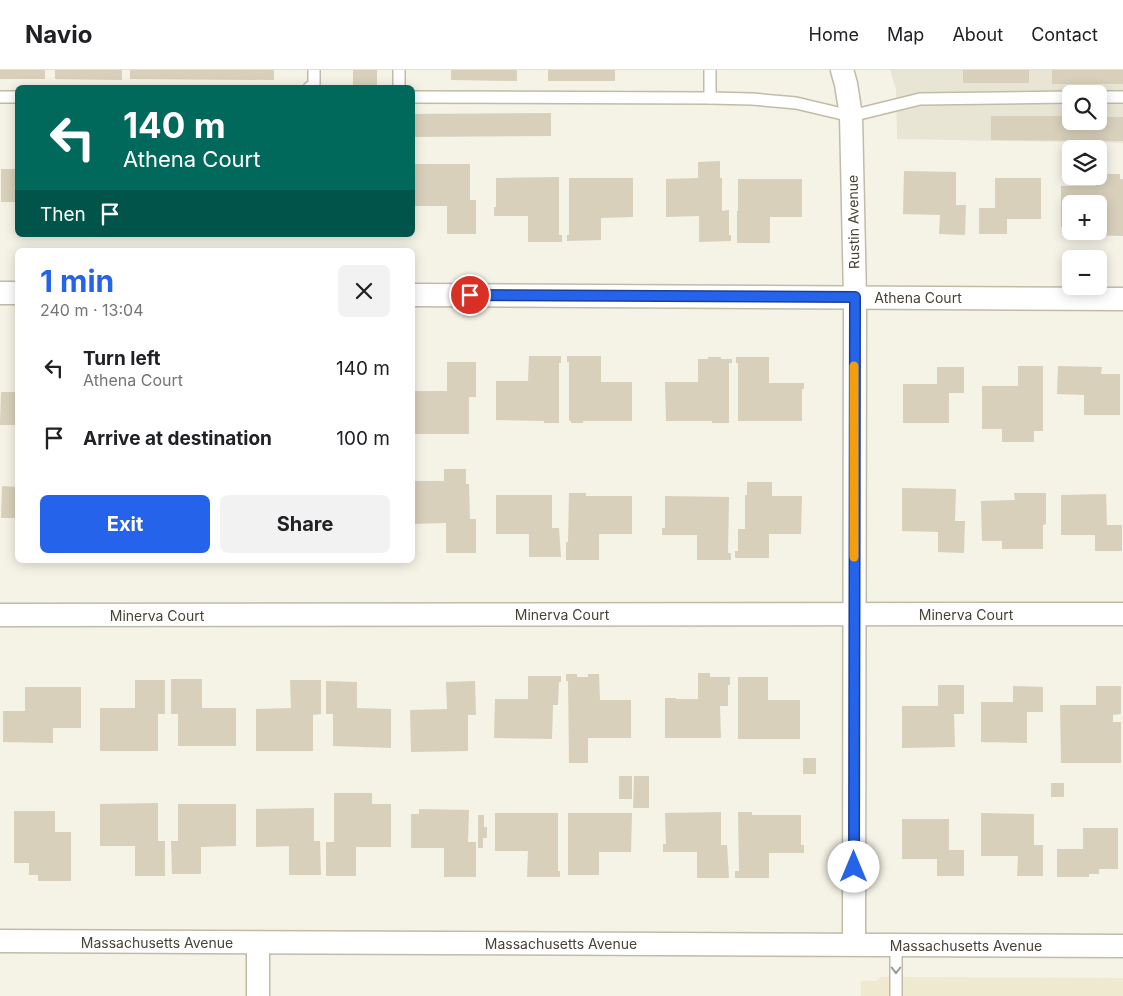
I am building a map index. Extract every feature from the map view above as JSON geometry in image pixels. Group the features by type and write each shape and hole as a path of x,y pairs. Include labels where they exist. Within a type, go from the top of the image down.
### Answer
{"street":[{"name":"Rustin Avenue","path":"842,70 851,116 855,297 854,944"},
{"path":"0,293 15,293"},
{"name":"Athena Court","path":"415,295 1123,299"},
{"name":"Minerva Court","path":"0,615 1123,614"},
{"name":"Massachusetts Avenue","path":"0,941 1123,946"},
{"path":"258,943 258,996"}],"lane":[{"path":"313,85 314,70"},
{"path":"399,70 399,85"},
{"path":"710,70 710,98"},
{"path":"0,97 15,97"},
{"path":"415,97 752,99 796,103 851,116 920,99 1062,97"},
{"path":"1107,97 1123,97"},
{"path":"896,945 896,996"}],"shaded area":[{"path":"890,70 1123,70 1123,143 1107,143 1107,140 1062,140 1062,142 897,139 896,89"},
{"path":"880,977 1123,978 1123,996 861,996 861,981 876,981"}],"building":[{"path":"0,70 45,70 45,79 0,79"},
{"path":"55,70 122,70 122,80 55,79"},
{"path":"130,70 274,70 274,80 130,79"},
{"path":"353,70 377,70 377,85 353,85"},
{"path":"451,70 517,70 517,81 451,80"},
{"path":"548,70 615,70 615,81 548,81"},
{"path":"963,70 1029,70 1029,83 963,83"},
{"path":"1052,70 1123,70 1123,84 1052,84"},
{"path":"551,113 551,136 415,137 415,114"},
{"path":"991,116 1062,116 1062,130 1107,130 1107,117 1123,117 1123,141 991,140"},
{"path":"720,161 722,211 729,210 729,235 731,235 731,241 699,242 699,216 666,217 666,179 698,178 698,162"},
{"path":"415,164 470,164 470,200 476,200 476,234 447,234 447,206 415,206"},
{"path":"1,169 15,169 15,202 1,202"},
{"path":"904,171 956,172 956,205 966,205 965,235 939,234 940,215 903,214"},
{"path":"1107,174 1120,174 1120,179 1123,179 1123,236 1107,236 1107,195 1062,195 1061,227 1061,186 1107,185"},
{"path":"559,177 559,235 562,235 562,242 528,242 528,216 494,216 494,207 496,207 496,178"},
{"path":"569,178 633,178 633,217 601,218 601,240 567,241 567,235 569,235"},
{"path":"995,178 1041,178 1041,219 1007,219 1007,234 979,234 979,208 995,208"},
{"path":"738,179 802,179 802,217 770,217 770,243 737,243"},
{"path":"529,356 561,356 561,363 559,363 559,423 496,420 496,381 528,381"},
{"path":"567,356 601,356 601,382 632,382 632,421 583,421 583,423 571,423 569,421 569,362 567,362"},
{"path":"708,357 732,359 732,363 729,363 729,423 666,421 665,382 698,382 698,359 708,359"},
{"path":"736,357 769,357 769,383 804,383 804,389 802,389 802,421 738,421 738,363 736,363"},
{"path":"447,362 476,362 476,397 469,397 469,434 415,434 415,391 447,391"},
{"path":"1018,366 1043,366 1043,431 1034,431 1034,442 1002,442 1002,429 982,429 982,386 1018,386"},
{"path":"1058,366 1102,367 1101,374 1120,374 1120,415 1084,415 1084,395 1057,394"},
{"path":"937,367 964,367 964,393 949,393 949,423 903,423 903,384 937,384"},
{"path":"1,392 15,392 15,425 0,425"},
{"path":"444,469 466,469 466,484 469,484 470,519 476,519 476,553 446,553 446,523 415,524 415,481 444,481"},
{"path":"747,482 772,482 772,496 802,496 801,534 769,534 769,558 735,558 735,551 738,551 738,529 745,529"},
{"path":"2,486 15,487 15,518 1,518"},
{"path":"902,488 956,489 955,521 965,521 964,553 938,552 938,532 902,531"},
{"path":"569,493 586,493 586,496 632,496 632,534 599,534 599,560 566,560"},
{"path":"1014,493 1046,493 1046,524 1043,525 1043,549 1002,549 1002,541 982,541 981,501 1015,500"},
{"path":"1106,494 1107,525 1122,525 1122,551 1095,551 1095,535 1061,535 1061,495"},
{"path":"496,495 552,495 552,528 559,528 561,557 529,557 529,534 496,534"},
{"path":"665,496 729,497 728,553 731,553 731,560 697,560 697,535 662,535 662,528 665,528"},
{"path":"698,673 710,673 710,677 730,677 728,706 720,706 721,738 665,738 665,698 698,699"},
{"path":"566,674 588,677 588,674 599,674 600,700 631,700 631,738 588,738 588,763 569,763 568,681 566,681"},
{"path":"528,676 561,676 558,705 553,705 552,739 494,738 495,699 528,699"},
{"path":"738,677 768,677 768,700 800,700 800,739 738,739"},
{"path":"171,679 202,679 202,708 236,708 236,746 178,746 178,714 171,714"},
{"path":"135,680 165,680 165,714 158,714 158,751 100,751 100,708 135,708"},
{"path":"290,680 321,680 321,714 313,715 313,751 256,751 256,709 291,708"},
{"path":"326,681 357,682 357,708 391,709 391,748 333,746 333,714 326,714"},
{"path":"475,681 476,715 468,715 468,751 411,752 410,710 447,709 446,682"},
{"path":"938,685 964,685 964,714 954,714 955,747 902,748 902,706 938,706"},
{"path":"1013,686 1043,687 1043,712 1027,712 1027,743 981,742 981,702 1013,702"},
{"path":"1096,686 1121,686 1121,714 1113,715 1113,722 1121,722 1121,763 1061,763 1060,705 1096,705"},
{"path":"25,687 81,687 81,728 53,728 53,743 3,742 3,711 25,711"},
{"path":"803,758 816,758 816,774 803,774"},
{"path":"619,776 632,776 632,799 619,799"},
{"path":"634,776 649,776 649,808 633,808"},
{"path":"1051,783 1064,783 1064,797 1051,797"},
{"path":"334,793 372,793 372,804 391,804 391,847 356,847 356,876 326,876 326,842 334,842"},
{"path":"158,803 158,841 165,841 165,876 135,876 135,846 100,846 100,804"},
{"path":"178,804 236,804 236,846 201,847 201,874 172,874 171,841 178,841"},
{"path":"314,808 314,841 320,841 321,875 289,875 289,846 256,847 256,809"},
{"path":"419,809 469,810 468,842 476,842 476,877 444,877 444,848 411,848 411,814 419,814"},
{"path":"14,811 55,811 55,832 71,832 71,881 38,881 38,875 29,875 29,863 14,863"},
{"path":"721,812 721,845 727,845 729,878 697,878 697,852 663,852 663,844 666,844 665,813"},
{"path":"738,812 752,812 752,815 801,815 801,845 804,845 804,853 769,853 769,878 735,878 735,871 739,871"},
{"path":"495,813 558,813 558,871 560,871 560,877 527,877 528,851 495,851"},
{"path":"568,813 632,813 631,852 599,852 599,875 568,875"},
{"path":"981,813 1034,814 1034,845 1043,845 1043,876 1017,876 1018,856 981,856"},
{"path":"478,815 484,815 484,827 487,827 487,838 483,838 483,848 478,848"},
{"path":"902,819 949,819 949,850 964,850 964,876 937,876 937,859 902,859"},
{"path":"1083,828 1118,828 1118,869 1099,869 1099,874 1089,874 1089,877 1057,877 1057,849 1083,849"}],"slow traffic":[{"path":"854,366 854,557"}],"route":[{"path":"470,295 855,297 854,867"}]}
